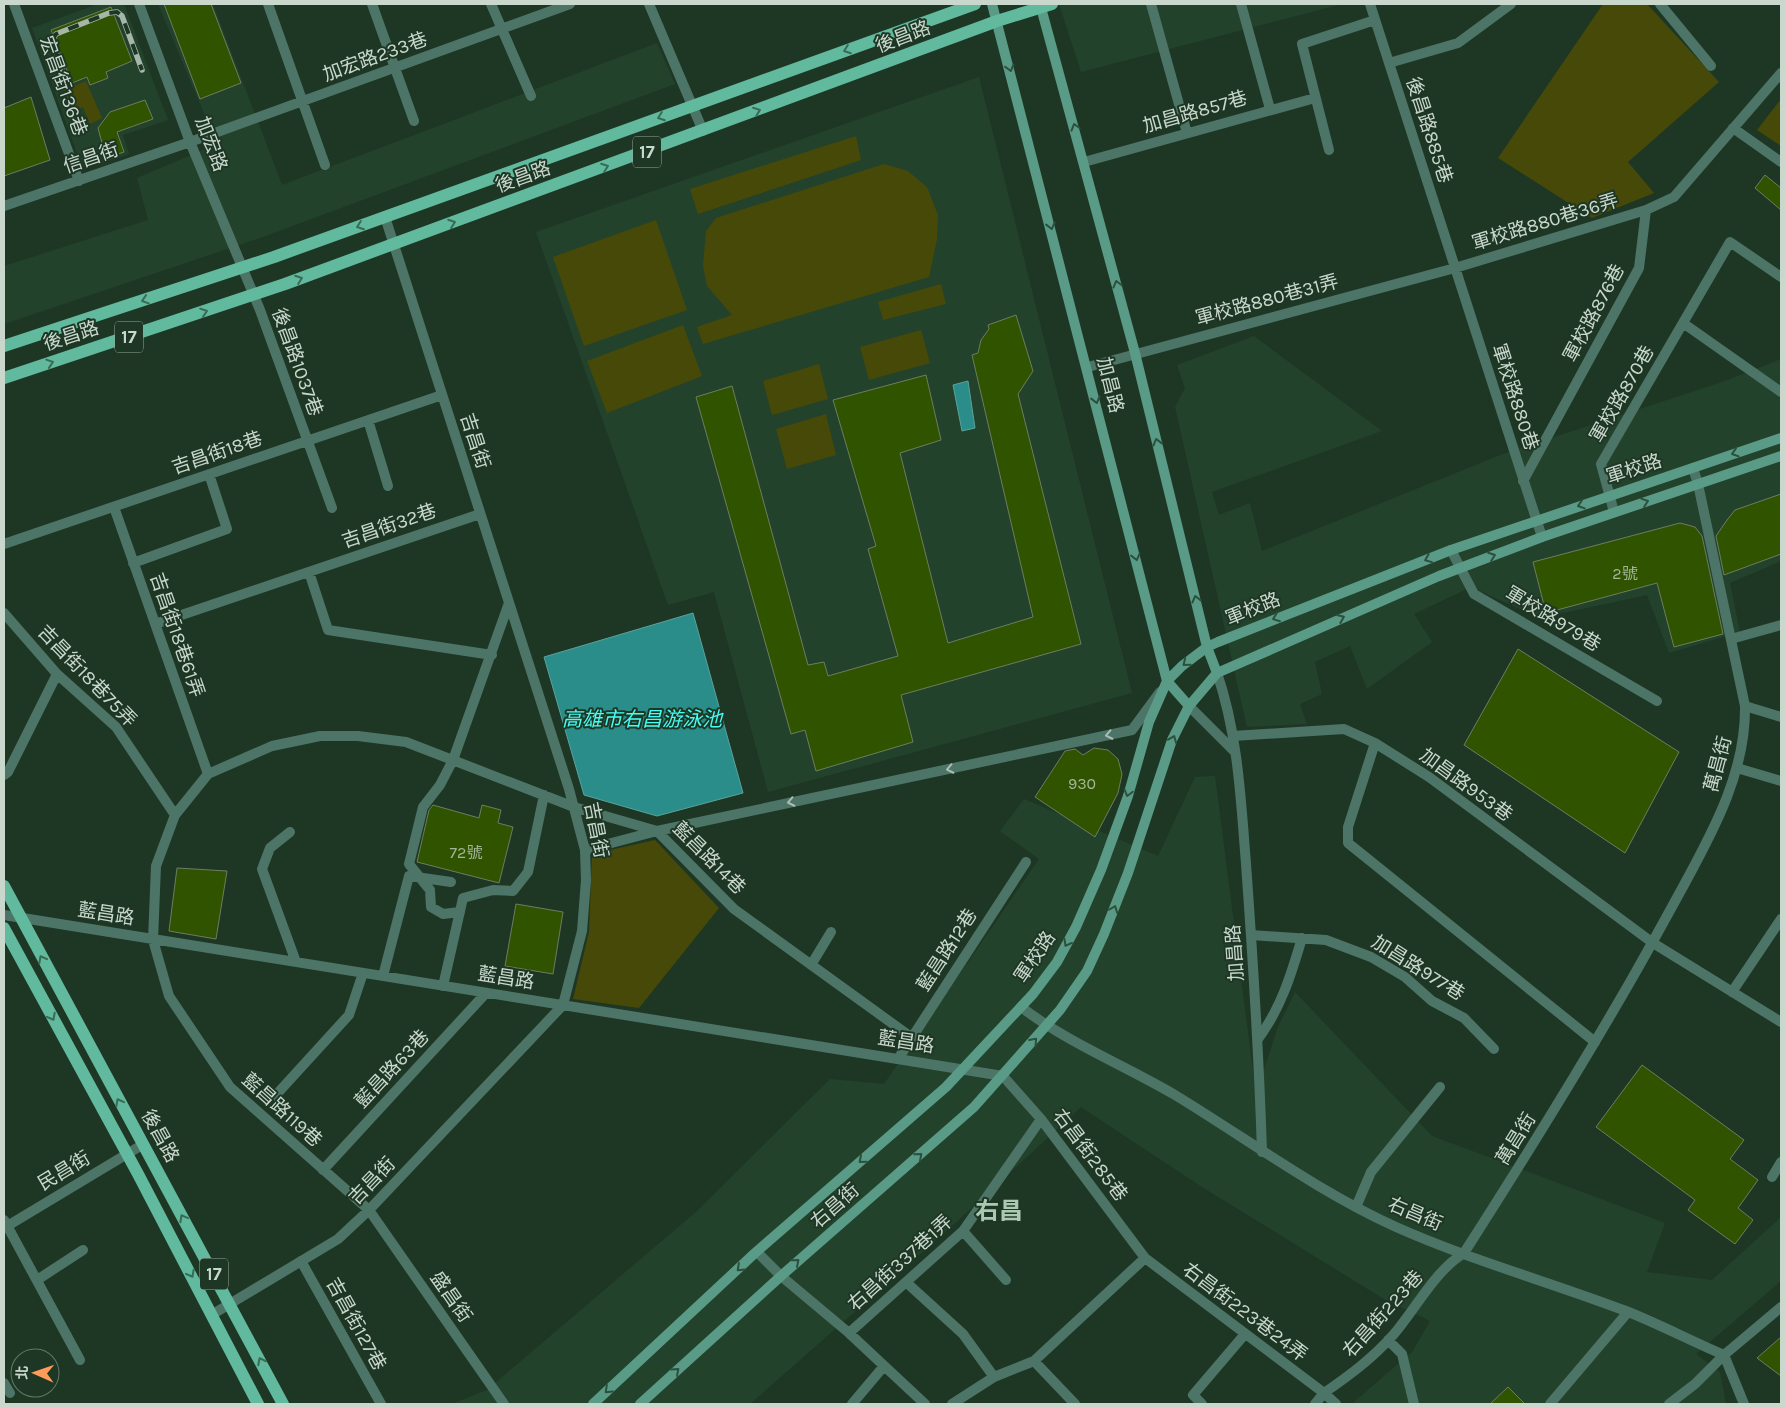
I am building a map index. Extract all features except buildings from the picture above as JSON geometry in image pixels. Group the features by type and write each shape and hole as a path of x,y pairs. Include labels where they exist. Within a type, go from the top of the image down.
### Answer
{"main road":[{"name":"後昌路","path":"4,346 241,268 975,4"},
{"name":"後昌路","path":"4,378 254,295 1044,5"},
{"name":"後昌路","path":"4,886 142,1145 231,1304 283,1404"},
{"name":"後昌路","path":"4,928 212,1314 258,1404"}],"street":[{"name":"宏昌街136巷","path":"14,4 78,181"},
{"name":"加宏路","path":"140,4 190,142 241,268 254,295"},
{"path":"268,4 324,165"},
{"path":"372,4 414,121"},
{"path":"491,4 531,96"},
{"name":"加宏路233巷","path":"190,142 570,4"},
{"path":"649,4 703,131"},
{"name":"加昌路","path":"992,4 1088,367 1167,681 1234,752"},
{"path":"1151,4 1187,133"},
{"path":"1241,4 1270,109"},
{"name":"後昌路885巷","path":"1370,4 1455,268"},
{"path":"1389,64 1458,43 1511,4"},
{"path":"1660,4 1711,66"},
{"name":"加昌路","path":"1044,5 1135,353 1207,647 1226,702 1233,736 1252,935 1262,1152"},
{"path":"1329,150 1302,44 1375,20"},
{"path":"1646,210 1674,197 1781,74"},
{"name":"加昌路857巷","path":"1084,162 1315,98"},
{"path":"1733,128 1781,162"},
{"name":"信昌街","path":"4,206 190,142"},
{"name":"軍校路880巷36弄","path":"1455,268 1646,210"},
{"name":"軍校路876巷","path":"1524,481 1639,268 1646,210"},
{"name":"吉昌街","path":"212,1314 338,1239 369,1210 564,1005 582,931 586,880 585,850 574,807 384,217"},
{"name":"軍校路870巷","path":"1614,512 1601,464 1730,242 1781,277"},
{"name":"軍校路880巷31弄","path":"1088,367 1455,268"},
{"name":"軍校路880巷","path":"1455,268 1542,538"},
{"name":"後昌路1037巷","path":"254,295 332,508"},
{"path":"1683,323 1781,392"},
{"name":"吉昌街18巷","path":"4,544 442,394"},
{"path":"368,420 388,486"},
{"name":"軍校路","path":"963,1069 1021,1007 1056,962 1076,927 1101,870 1128,796 1149,722 1167,681 1182,666 1207,647 1451,550 1781,438"},
{"name":"軍校路","path":"1047,1027 1087,971 1104,934 1128,873 1172,740 1189,706 1217,674 1271,648 1460,568 1614,512 1781,456"},
{"name":"萬昌街","path":"1464,1253 1564,1096 1653,943 1711,835 1725,804 1737,768 1744,741 1745,706 1732,639 1693,468"},
{"path":"134,563 227,529 209,474"},
{"name":"吉昌街18巷61弄","path":"114,506 208,774"},
{"name":"吉昌街32巷","path":"155,624 480,514"},
{"name":"軍校路979巷","path":"1451,550 1474,594 1657,701"},
{"path":"309,572 328,630 492,655"},
{"path":"460,912 443,914 430,907 430,890 409,864 422,807 440,785 453,760 509,604"},
{"name":"吉昌街18巷75弄","path":"4,613 57,674 116,727 175,815"},
{"path":"1732,639 1781,626"},
{"path":"4,775 8,772 57,674"},
{"path":"585,850 657,831 1132,730 1167,681"},
{"path":"1745,706 1781,717"},
{"name":"加昌路953巷","path":"1233,736 1344,730 1375,743 1428,777 1653,943 1781,1022"},
{"name":"藍昌路14巷","path":"175,815 208,774 272,746 320,736 358,736 406,742 574,807 657,831 734,909 911,1037"},
{"path":"1375,743 1348,827 1348,844 1595,1042"},
{"path":"1737,768 1781,781"},
{"path":"443,986 463,898 493,890 513,891 528,872 544,795"},
{"name":"藍昌路119巷","path":"175,815 156,866 154,940 169,996 230,1087 369,1210"},
{"path":"290,832 270,848 262,870 296,962"},
{"name":"藍昌路12巷","path":"898,1059 1026,862"},
{"path":"384,976 409,876 451,882"},
{"name":"藍昌路","path":"4,916 1004,1076"},
{"path":"1732,992 1781,919"},
{"path":"811,965 831,932"},
{"name":"加昌路977巷","path":"1252,935 1302,938 1337,943 1371,956 1405,978 1440,1007 1464,1018 1494,1049"},
{"path":"1258,1039 1272,1020 1287,989 1302,938"},
{"path":"276,1096 349,1015 363,973"},
{"name":"藍昌路63巷","path":"323,1170 486,993"},
{"name":"右昌街","path":"1021,1007 1047,1027 1174,1095 1262,1152 1356,1207 1397,1227 1464,1253 1628,1312 1724,1355"},
{"name":"右昌街","path":"640,1404 780,1276 974,1107 1047,1027"},
{"name":"右昌街","path":"594,1404 757,1252 946,1087 963,1069"},
{"name":"右昌街285巷","path":"1004,1076 1041,1119 1145,1258"},
{"path":"1356,1207 1371,1172 1440,1087"},
{"name":"右昌街337巷1弄","path":"849,1333 908,1283 963,1231 1041,1119"},
{"name":"民昌街","path":"5,1224 142,1145"},
{"path":"1772,1177 1781,1162"},
{"name":"盛昌街","path":"369,1210 504,1404"},
{"path":"5,1224 80,1360"},
{"path":"963,1231 1006,1280"},
{"path":"37,1280 84,1250"},
{"path":"757,1252 780,1276 849,1333 925,1404"},
{"name":"右昌街223巷","path":"1315,1404 1324,1393 1362,1367 1388,1340 1448,1265 1464,1253"},
{"path":"952,1404 994,1377 1034,1361 1145,1258"},
{"name":"右昌街223巷24弄","path":"1145,1258 1324,1393"},
{"name":"吉昌街127巷","path":"301,1261 381,1404"},
{"path":"908,1283 963,1334 994,1377"},
{"path":"1669,1404 1695,1384 1724,1355 1781,1307"},
{"path":"1550,1404 1628,1312"},
{"path":"1202,1404 1193,1395 1245,1334"},
{"path":"1388,1340 1402,1354 1414,1404"},
{"path":"1724,1355 1744,1404"},
{"path":"1034,1361 1074,1404"},
{"path":"852,1404 884,1366"},
{"path":"4,1383 10,1393"},
{"path":"1324,1393 1336,1404"}],"shaded area":[{"path":"98,4 124,4 168,120 123,135 129,154 83,170 32,28"},
{"path":"158,4 213,4 282,185 657,43 675,84 263,237 4,324 4,266 148,220 137,178 217,144"},
{"path":"1059,4 1342,4 1081,72"},
{"path":"1603,4 1647,4 1719,82 1628,162 1654,193 1592,218 1498,158"},
{"path":"979,77 1132,693 768,792 714,592 668,605 536,232"},
{"path":"86,81 102,118 90,124 83,107 73,111 64,90"},
{"path":"1781,99 1781,146 1757,130"},
{"path":"856,136 861,160 698,214 690,189"},
{"path":"884,164 908,171 927,187 938,215 937,239 929,277 703,344 697,327 732,315 707,286 703,266 706,231 716,218"},
{"path":"656,220 687,310 584,346 553,257"},
{"path":"941,284 946,304 883,320 878,302"},
{"path":"683,325 702,376 607,413 587,361"},
{"path":"921,330 930,363 869,380 860,347"},
{"path":"1254,336 1382,431 1212,492 1219,515 1250,503 1262,551 1503,454 1725,381 1781,359 1781,561 1730,583 1740,632 1669,653 1647,595 1540,618 1471,587 1414,614 1432,642 1367,689 1350,646 1315,662 1322,694 1300,704 1307,724 1247,727 1175,407 1185,388 1177,365"},
{"path":"819,364 828,399 772,415 763,381"},
{"path":"826,414 836,455 787,469 776,429"},
{"path":"1215,776 1256,1094 1278,1027 1295,992 1432,1136 1665,1223 1647,1272 1712,1280 1781,1217 1781,1281 1696,1354 1720,1372 1726,1404 1357,1404 1354,1402 1413,1351 1430,1321 1384,1299 1202,1187 1081,1107 953,1225 750,1404 452,1404 487,1390 697,1211 830,1079 884,1084 1039,859 1000,831 1024,799 1158,856 1195,777"},
{"path":"655,840 719,908 639,1008 573,999 589,932 592,854"}],"water":[{"path":"968,381 975,428 962,431 953,385"},
{"name":"高雄市右昌游泳池","path":"693,613 743,793 657,816 584,795 544,657"}],"railway":[{"path":"67,83 52,41 56,34 109,13 117,12 122,16 142,70"}],"district":[{"name":"右昌","path":"999,1211"}]}
